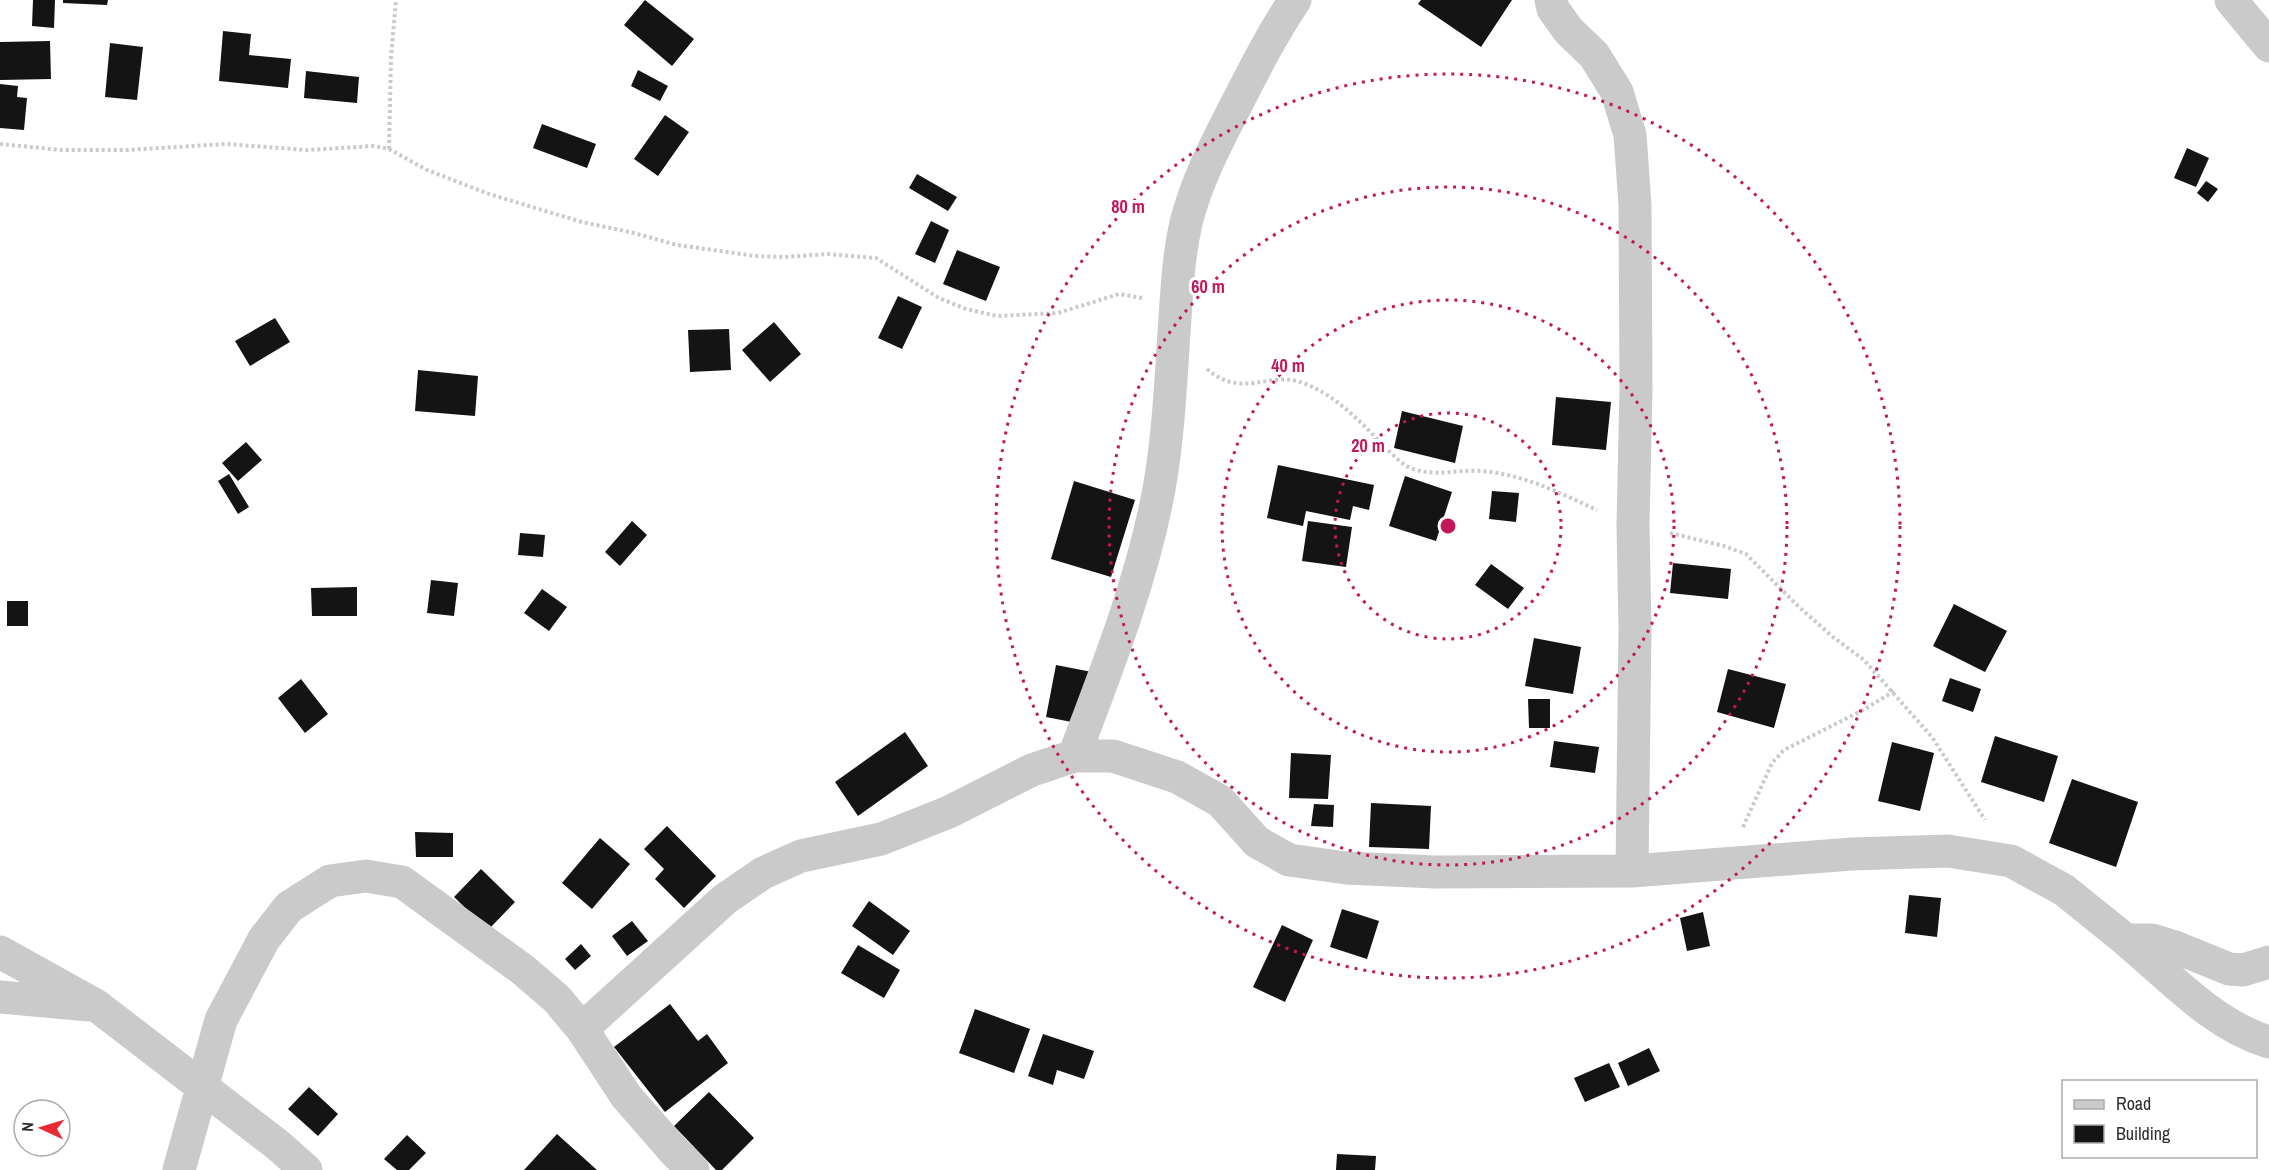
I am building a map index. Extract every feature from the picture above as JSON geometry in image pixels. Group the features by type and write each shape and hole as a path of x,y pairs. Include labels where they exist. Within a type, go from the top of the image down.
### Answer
{"street":[{"path":"1074,756 1116,648 1139,572 1156,500 1168,419 1178,283 1186,224 1199,180 1273,33 1295,0"},
{"path":"1551,0 1553,9 1569,32 1594,55 1617,92 1630,135 1635,216 1636,388 1633,525 1635,629 1632,872"},
{"path":"2231,0 2269,46"},
{"path":"582,1029 725,899 763,873 801,856 881,838 949,812 1032,770 1074,756 1113,756 1177,777 1220,801 1257,842 1289,860 1346,868 1435,872 1632,872 1852,854 1948,851 2011,861 2064,890 2216,1016 2237,1030 2269,1042"},
{"path":"179,1170 221,1020 264,939 289,908 330,881 366,876 402,882 522,969 557,999 582,1029 626,1096 693,1170"},
{"path":"2126,940 2152,940 2229,969 2242,970 2269,962"},
{"path":"0,952 97,1006 279,1146 306,1170"},
{"path":"0,998 97,1006"}],"path":[{"path":"389,149 391,57 396,0"},
{"path":"0,144 62,150 127,150 226,144 307,150 374,146 389,149 427,170 489,194 582,222 677,245 755,256 785,257 828,254 876,258 939,298 966,309 997,316 1058,313 1119,294 1144,298 1153,306 1174,337 1211,373 1228,381 1243,384 1289,379 1303,383 1350,411 1398,460 1413,469 1452,474 1478,471 1506,474 1561,493 1633,525 1724,546 1746,554 1799,607 1864,660 1893,691 1932,737 2011,861"},
{"path":"1728,864 1762,782 1772,763 1784,750 1865,710 1893,691"}],"building":[{"path":"33,0 55,0 54,28 32,26"},
{"path":"63,0 108,0 107,5 63,3"},
{"path":"645,0 694,39 672,66 624,25"},
{"path":"1421,0 1512,0 1481,47 1418,4"},
{"path":"223,31 251,34 249,55 291,59 288,88 219,81"},
{"path":"50,41 51,79 0,80 0,42"},
{"path":"110,43 143,47 137,100 105,97"},
{"path":"638,70 668,86 660,101 631,86"},
{"path":"306,71 359,77 357,103 304,98"},
{"path":"0,84 18,86 17,97 27,98 24,130 0,128"},
{"path":"665,115 689,132 658,176 634,159"},
{"path":"542,124 596,144 587,168 533,148"},
{"path":"2187,148 2209,158 2196,187 2174,178"},
{"path":"917,174 957,197 948,211 909,188"},
{"path":"2206,181 2218,189 2208,202 2197,193"},
{"path":"931,221 949,230 935,263 915,254"},
{"path":"957,250 1000,267 986,301 943,284"},
{"path":"898,296 922,307 902,349 878,338"},
{"path":"275,318 290,342 250,366 235,341"},
{"path":"774,322 801,354 770,382 742,350"},
{"path":"729,329 731,370 690,372 688,330"},
{"path":"418,370 478,376 475,416 415,411"},
{"path":"1556,397 1611,402 1606,450 1552,445"},
{"path":"1402,411 1463,426 1455,463 1394,448"},
{"path":"246,442 262,460 238,481 222,463"},
{"path":"1278,465 1374,485 1369,510 1353,506 1350,520 1306,511 1303,526 1267,518"},
{"path":"229,474 249,507 238,514 218,481"},
{"path":"1405,476 1452,492 1436,541 1389,526"},
{"path":"1074,481 1135,500 1111,577 1051,559"},
{"path":"1492,491 1519,493 1516,522 1489,519"},
{"path":"632,521 647,535 620,566 605,552"},
{"path":"1308,521 1352,527 1346,567 1302,561"},
{"path":"520,533 545,535 543,557 518,555"},
{"path":"1673,563 1731,569 1728,599 1670,593"},
{"path":"1491,564 1524,588 1508,609 1475,585"},
{"path":"431,580 458,583 454,616 427,613"},
{"path":"357,587 357,616 312,616 311,588"},
{"path":"542,589 567,607 549,631 524,613"},
{"path":"7,601 28,601 28,626 7,626"},
{"path":"1954,604 2007,631 1985,672 1933,646"},
{"path":"1534,638 1581,647 1573,694 1525,686"},
{"path":"1056,665 1092,672 1082,724 1046,717"},
{"path":"1728,669 1786,684 1774,728 1717,712"},
{"path":"1950,678 1981,689 1973,712 1942,701"},
{"path":"301,679 328,714 305,733 278,698"},
{"path":"1528,699 1550,699 1550,728 1529,728"},
{"path":"905,732 928,766 858,816 835,782"},
{"path":"1995,736 2058,756 2044,802 1981,782"},
{"path":"1554,741 1599,747 1595,773 1550,767"},
{"path":"1892,742 1934,753 1920,811 1878,801"},
{"path":"1291,753 1331,755 1328,799 1289,798"},
{"path":"2072,779 2138,802 2116,867 2049,843"},
{"path":"1371,803 1431,806 1429,849 1369,847"},
{"path":"1314,804 1334,805 1333,827 1311,826"},
{"path":"667,826 716,876 684,908 655,879 664,869 644,849"},
{"path":"415,832 453,833 453,857 416,857"},
{"path":"600,838 630,864 592,909 562,883"},
{"path":"481,869 515,902 488,930 454,897"},
{"path":"1909,895 1941,898 1937,937 1905,933"},
{"path":"869,901 910,931 893,955 852,926"},
{"path":"1342,909 1379,921 1367,959 1330,947"},
{"path":"1703,912 1710,946 1687,951 1680,918"},
{"path":"632,921 648,941 627,956 612,936"},
{"path":"1282,925 1313,940 1285,1002 1253,987"},
{"path":"581,944 591,956 575,970 565,959"},
{"path":"858,945 900,970 884,998 841,973"},
{"path":"670,1004 698,1041 707,1034 728,1063 665,1112 614,1047"},
{"path":"975,1009 1030,1029 1014,1073 959,1053"},
{"path":"1043,1034 1094,1051 1084,1079 1057,1070 1053,1085 1028,1076"},
{"path":"1649,1048 1660,1071 1628,1086 1618,1063"},
{"path":"1609,1063 1620,1087 1585,1102 1574,1078"},
{"path":"309,1087 338,1114 318,1136 288,1109"},
{"path":"709,1092 754,1138 722,1170 716,1170 674,1126"},
{"path":"557,1134 597,1170 524,1170"},
{"path":"407,1135 426,1153 409,1170 397,1170 384,1159"},
{"path":"1337,1154 1376,1156 1375,1170 1336,1170"}]}
